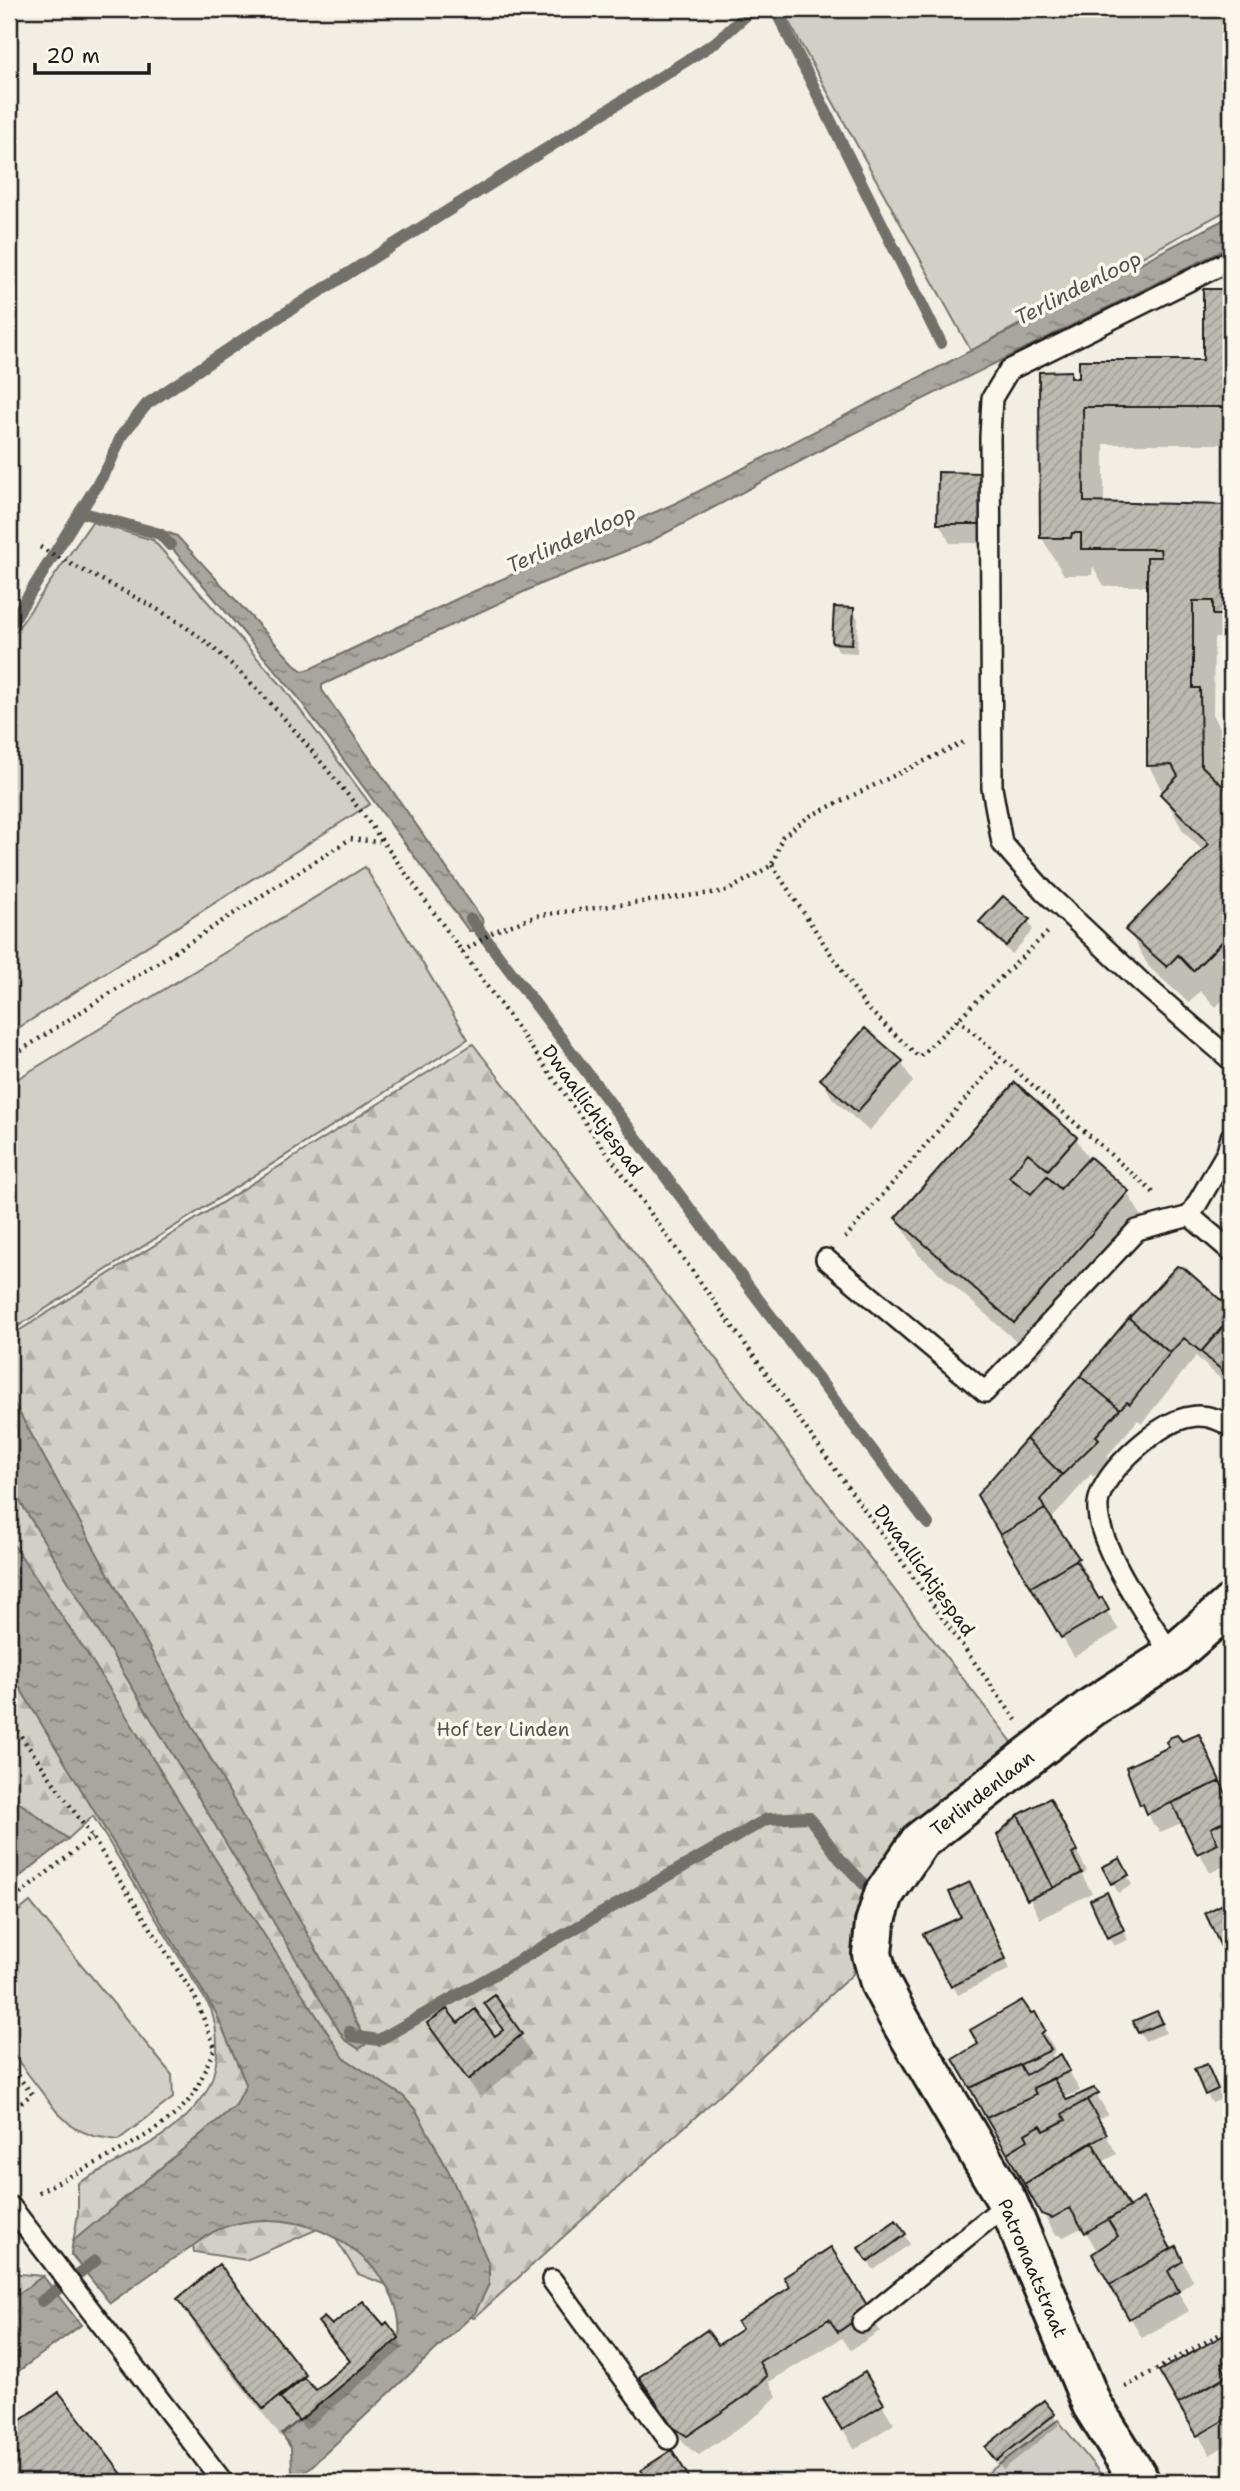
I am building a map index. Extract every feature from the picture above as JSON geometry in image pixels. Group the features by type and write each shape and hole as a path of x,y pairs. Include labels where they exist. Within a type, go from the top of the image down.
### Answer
{"street":[{"name":"Terlindenlaan","path":"880,1983 872,1954 875,1923 884,1894 920,1841 1092,1707 1172,1656 1231,1604"},
{"name":"Patronaatstraat","path":"880,1983 1008,2203 1092,2405 1140,2482"}],"lane":[{"path":"1231,260 1100,328 1009,370 992,398 989,437 992,788 1002,843 1068,913 1142,983 1231,1060"},
{"path":"1231,1048 1231,1066"},
{"path":"826,1259 985,1392 1138,1230 1186,1217 1227,1152 1231,1137"},
{"path":"1186,1217 1231,1251"},
{"path":"1172,1656 1103,1538 1098,1502 1123,1461 1139,1444 1176,1419 1214,1416 1231,1427"},
{"path":"862,2322 1008,2203"},
{"path":"11,2207 223,2482"},
{"path":"552,2280 668,2439"}],"path":[{"name":"Dwaallichtjespad","path":"40,547 169,617 214,650 295,730 360,810 380,842 1037,1749"},
{"path":"462,952 495,931 540,915 727,891 772,865 782,837 810,816 976,736 992,720"},
{"path":"9,1058 350,839 380,842"},
{"path":"772,865 866,1007 919,1057 1068,913"},
{"path":"958,1019 1186,1217"},
{"path":"826,1259 1001,1058"},
{"path":"9,1719 92,1837 195,1997 215,2048 192,2096 166,2120 11,2207"},
{"path":"9,1903 92,1837"},
{"path":"9,2065 32,2094 9,2112"},
{"path":"1092,2405 1231,2328"}],"green space":[{"path":"795,9 1231,9 1231,208 971,351 785,15"},
{"path":"92,522 153,540 283,687 370,804 9,1034 9,641"},
{"path":"365,867 468,1039 9,1332 9,1084"},
{"name":"Hof ter Linden","path":"473,1044 1012,1742 931,1809 856,1927 853,1974 474,2318 358,2274 327,2225 246,2260 194,2252 184,2178 71,2254 78,2214 78,2183 161,2137 184,2119 202,2098 214,2074 217,2044 211,2009 93,1816 68,1839 9,1795 9,1337"},
{"path":"30,1902 172,2075 173,2098 118,2140 93,2136 74,2128 57,2112 9,2049 9,1919"},
{"path":"9,2273 43,2276 9,2301"},
{"path":"1058,2420 1107,2482 976,2482"}],"water":[{"path":"1231,216 1231,246 827,447 649,542 545,582 322,685 322,690 482,919 483,926 480,931 469,931 296,695 160,534 167,532 177,536 297,667 303,671 310,669 461,597 676,503"},
{"path":"9,1394 363,2034 366,2044 359,2049 344,2039 9,1483"},
{"path":"9,1538 94,1664 344,2058 403,2096 416,2110 449,2172 489,2264 489,2284 475,2313 301,2476 292,2472 291,2448 282,2434 399,2338 398,2317 393,2298 369,2263 353,2249 315,2229 287,2221 249,2222 231,2225 211,2233 110,2303 71,2254 73,2241 236,2105 246,2084 216,2013 9,1670"},
{"path":"9,1795 68,1839 9,1885"},
{"path":"43,2276 81,2325 9,2378 9,2301"}],"building":[{"path":"1203,289 1231,289 1231,407 1083,407 1084,502 1231,505 1231,615 1213,615 1213,601 1193,601 1193,688 1200,688 1201,765 1231,794 1231,933 1193,971 1178,955 1167,967 1125,930 1209,844 1160,794 1178,776 1172,765 1147,766 1147,557 1161,557 1160,549 1081,549 1081,533 1072,533 1071,538 1040,538 1039,372 1071,371 1071,378 1079,378 1079,360 1203,360"},
{"path":"938,472 982,473 981,524 937,524"},
{"path":"834,607 854,608 852,644 832,643"},
{"path":"1003,896 1030,919 1006,946 979,922"},
{"path":"865,1028 903,1061 857,1112 820,1079"},
{"path":"1015,1082 1077,1137 1048,1170 1028,1153 1009,1177 1031,1194 1047,1176 1060,1189 1090,1157 1129,1191 1014,1323 895,1218"},
{"path":"1177,1266 1184,1268 1231,1309 1231,1317 1201,1352 1184,1338 1170,1353 1129,1318"},
{"path":"1231,1317 1231,1383 1225,1378 1227,1375 1201,1352"},
{"path":"1129,1318 1170,1353 1130,1404 1127,1402 1120,1409 1080,1376"},
{"path":"1080,1376 1120,1409 1096,1436 1099,1439 1062,1475 1026,1439"},
{"path":"1026,1439 1062,1475 1040,1500 1045,1509 1000,1535 977,1495"},
{"path":"1045,1509 1079,1558 1031,1587 1000,1535"},
{"path":"1076,1560 1099,1599 1102,1597 1109,1610 1061,1638 1031,1587"},
{"path":"1199,1734 1220,1781 1147,1814 1143,1804 1140,1805 1126,1767 1169,1747 1166,1742 1171,1737 1177,1735 1182,1741"},
{"path":"1220,1781 1231,1804 1231,1818 1211,1828 1218,1844 1197,1854 1172,1803"},
{"path":"1050,1798 1077,1851 1072,1854 1082,1873 1053,1888 1018,1815"},
{"path":"1018,1815 1053,1888 1027,1900 997,1835"},
{"path":"1120,1858 1129,1875 1111,1884 1102,1867"},
{"path":"970,1882 1006,1959 951,1987 923,1934 961,1917 949,1892"},
{"path":"1107,1892 1124,1930 1107,1938 1090,1900"},
{"path":"1231,1900 1231,1965 1230,1966 1205,1913"},
{"path":"495,1995 522,2034 468,2080 427,2023 447,2009 458,2023 475,2009 495,2036 503,2030 484,2003"},
{"path":"1022,2000 1031,2013 1035,2012 1045,2030 1041,2034 1051,2050 970,2088 953,2059 978,2044 970,2030"},
{"path":"1157,2011 1163,2023 1138,2033 1133,2021"},
{"path":"1061,2054 1070,2071 1033,2088 1036,2095 986,2118 970,2088 1020,2065 1026,2075"},
{"path":"1207,2064 1218,2089 1205,2095 1194,2069"},
{"path":"1053,2078 1067,2100 1094,2088 1099,2093 1062,2114 1066,2120 1044,2131 1041,2125 1025,2134 1028,2140 1007,2153 986,2118 1036,2095 1033,2088"},
{"path":"1087,2100 1107,2134 1024,2184 1007,2153 1028,2140 1025,2134 1041,2125 1044,2131 1066,2120 1062,2114"},
{"path":"1092,2142 1129,2207 1085,2233 1070,2208 1052,2218 1041,2214 1024,2184"},
{"path":"1143,2198 1171,2249 1110,2285 1092,2254 1118,2236 1108,2220"},
{"path":"896,2220 906,2234 868,2262 858,2248"},
{"path":"1176,2246 1183,2261 1168,2271 1179,2291 1129,2319 1110,2285"},
{"path":"831,2247 870,2310 838,2332 829,2319 759,2362 767,2376 748,2394 687,2436 673,2427 639,2377 707,2330 718,2345 742,2329 737,2322 790,2287 784,2277"},
{"path":"219,2264 306,2375 263,2409 177,2299"},
{"path":"363,2301 384,2325 387,2322 399,2338 299,2421 280,2398 304,2378 316,2390 350,2361 318,2322 324,2317 332,2325"},
{"path":"1224,2335 1231,2348 1231,2358 1221,2364 1227,2376 1178,2404 1159,2371"},
{"path":"865,2372 884,2404 842,2430 823,2399"},
{"path":"1231,2373 1231,2416 1197,2436 1178,2404"},
{"path":"59,2392 128,2482 20,2482 9,2467 9,2429"},
{"path":"1044,2400 1055,2414 996,2461 985,2447"},
{"path":"672,2450 692,2482 649,2482 641,2470"}],"waterway":[{"path":"9,627 108,467 122,435 147,404 244,339 716,42 753,9"},
{"path":"770,9 778,15 941,343"},
{"name":"Terlindenloop","path":"80,512 160,534 170,545"},
{"path":"471,919 928,1524"},
{"path":"350,2032 352,2036 379,2040 767,1819 809,1817 839,1858 865,1885"},
{"path":"42,2301 95,2261"}]}
